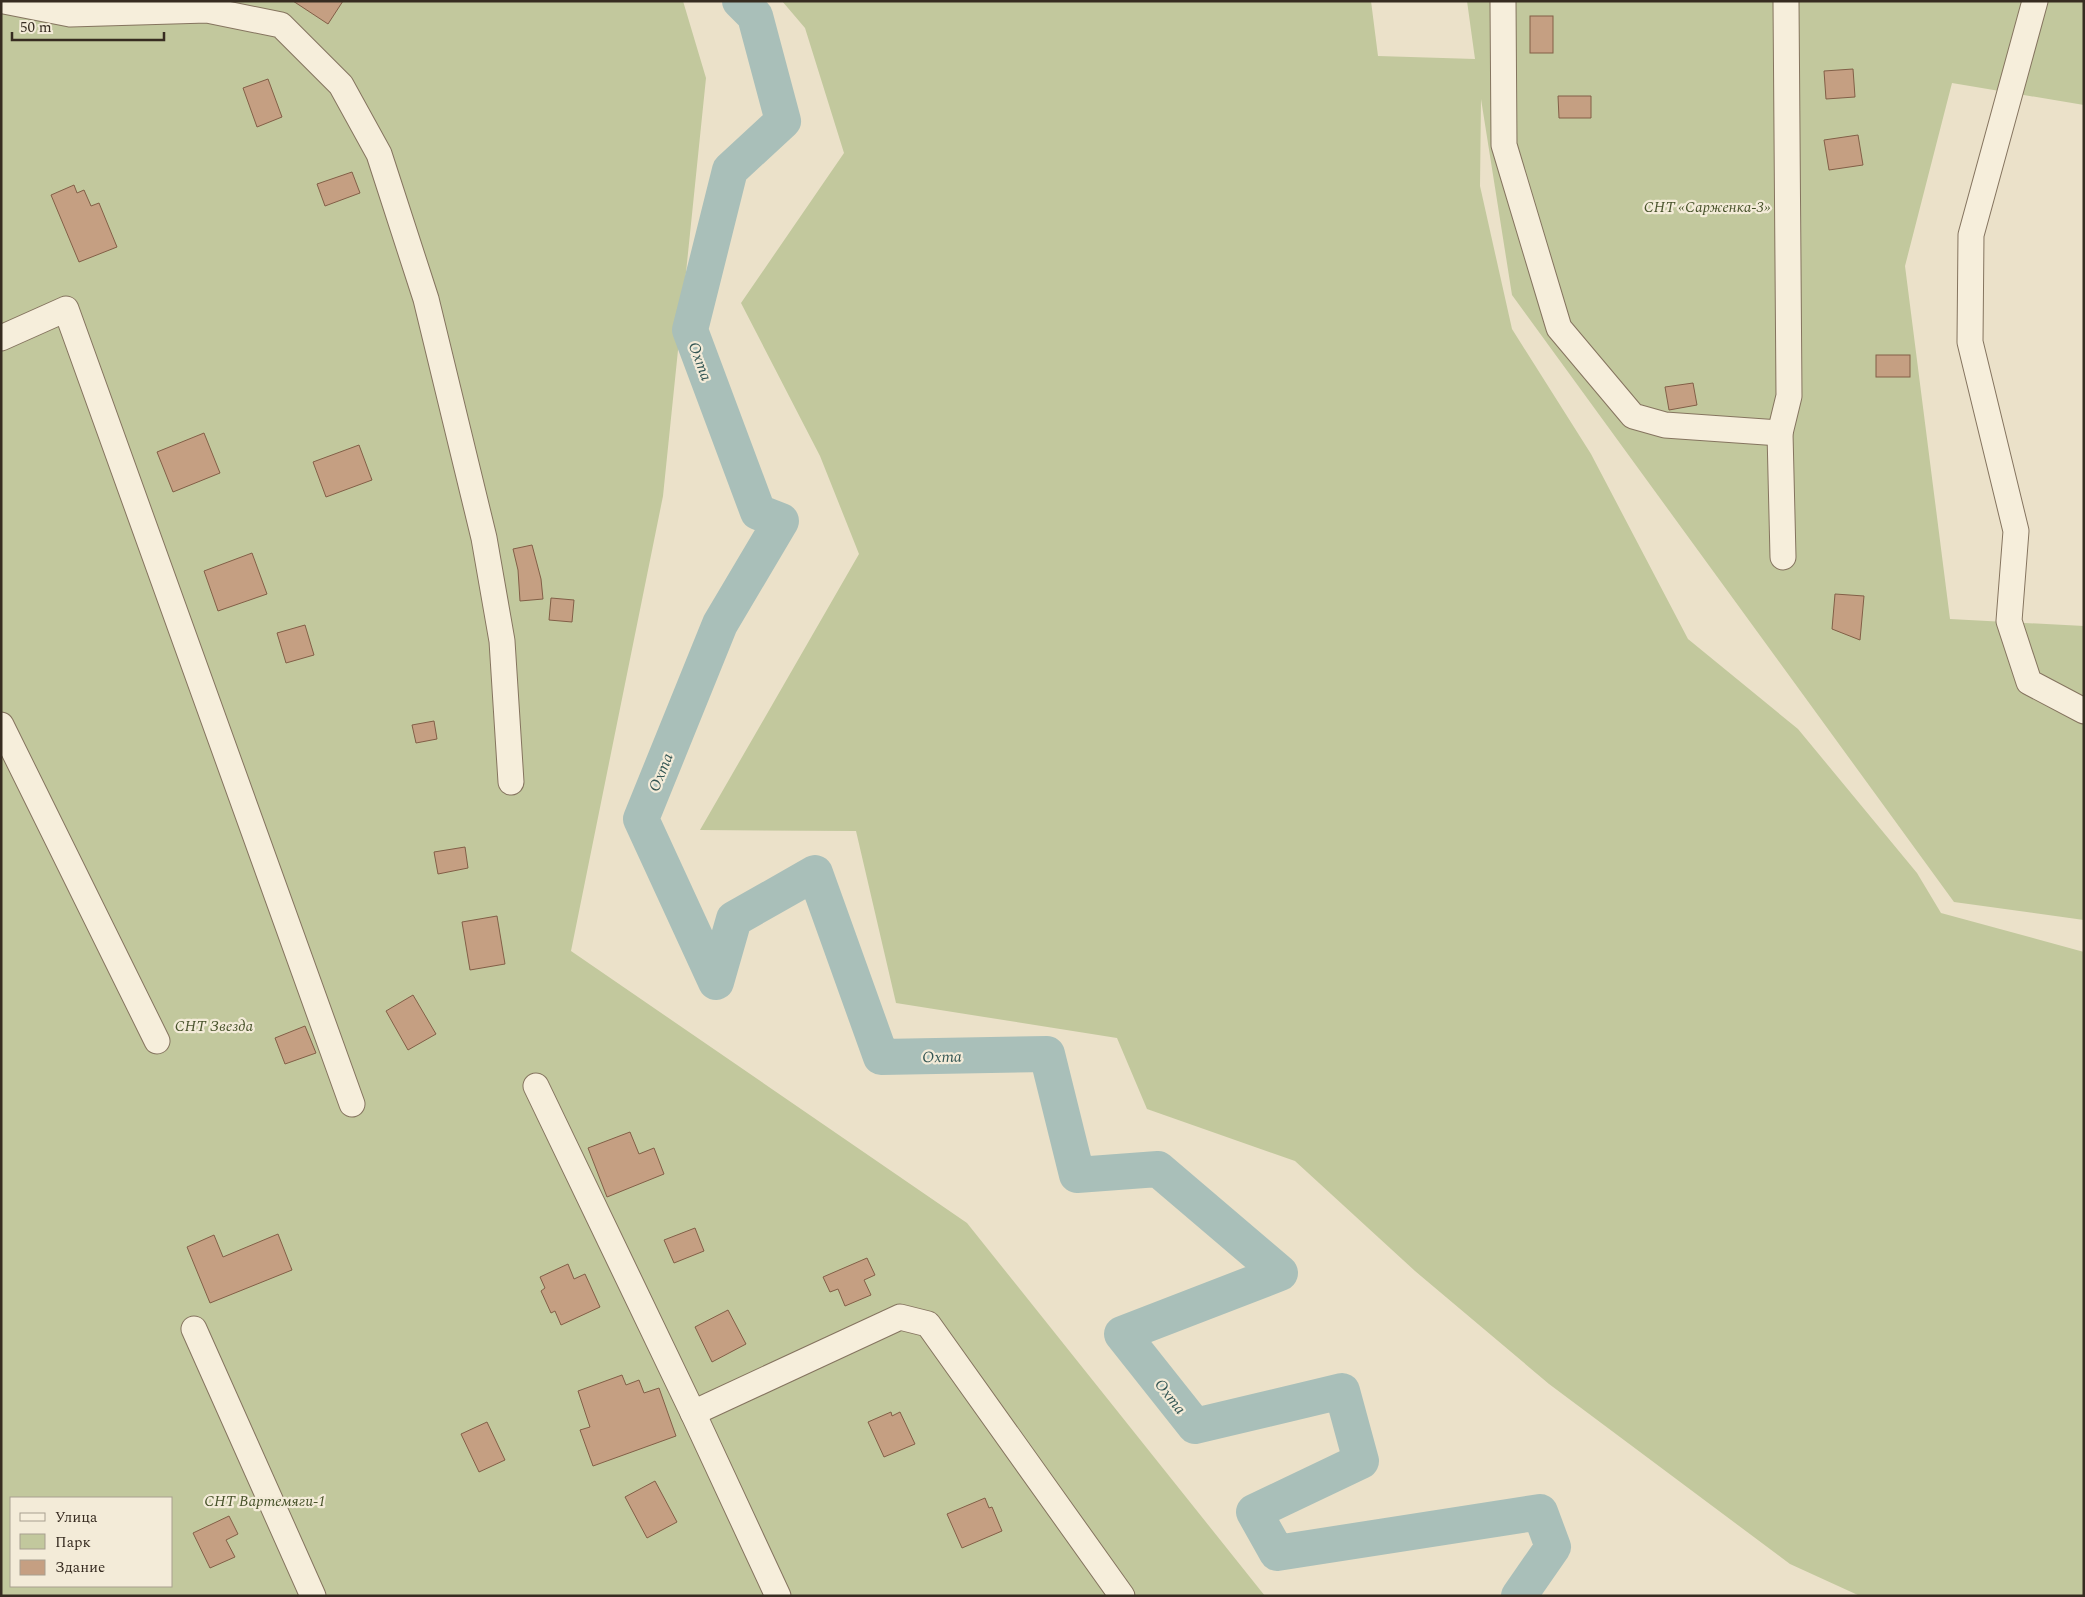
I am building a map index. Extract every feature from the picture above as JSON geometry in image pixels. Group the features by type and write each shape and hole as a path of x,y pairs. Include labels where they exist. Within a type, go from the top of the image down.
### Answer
{"street":[{"path":"4,1 70,14 207,10 281,25 341,85 379,154 426,299 484,538 502,641 511,782"},
{"path":"1503,1 1504,145 1559,328 1633,416 1665,425 1780,432"},
{"path":"1783,558 1780,432 1789,396 1786,1"},
{"path":"2035,1 1970,235 1970,342 2016,531 2009,621 2029,682 2084,711"},
{"path":"1,338 66,309 352,1104"},
{"path":"1,725 158,1041"},
{"path":"536,1086 693,1413 778,1596"},
{"path":"693,1413 900,1317 928,1324 1122,1596"},
{"path":"194,1329 314,1596"}],"green space":[{"path":"1,1 683,1 706,78 663,496 571,951 967,1223 1265,1596 1,1596"},
{"name":"СНТ «Сарженка-3»","path":"782,1 1371,1 1378,56 1475,59 1467,1 2084,1 2084,105 1952,83 1905,266 1950,619 2084,626 2084,920 1954,902 1512,295 1481,99 1480,186 1512,329 1591,454 1688,639 1798,729 1917,873 1941,913 2084,952 2084,1596 1860,1596 1790,1564 1549,1384 1415,1271 1295,1161 1147,1109 1117,1038 896,1003 856,831 700,830 859,554 820,456 741,303 844,153 805,28"}],"building":[{"path":"293,1 343,1 328,24"},
{"path":"1530,16 1553,16 1553,53 1530,53"},
{"path":"1853,69 1855,97 1826,99 1824,71"},
{"path":"268,79 282,117 257,127 243,88"},
{"path":"1558,96 1591,96 1591,118 1559,118"},
{"path":"1858,135 1863,165 1829,170 1824,140"},
{"path":"352,172 360,193 325,206 317,184"},
{"path":"74,185 77,193 84,190 91,206 99,203 117,247 79,262 51,195"},
{"path":"1876,355 1910,355 1910,377 1876,377"},
{"path":"1693,383 1697,405 1669,410 1665,387"},
{"path":"204,433 220,473 173,492 157,452"},
{"path":"359,445 372,480 326,497 313,462"},
{"path":"532,545 541,579 543,599 520,601 518,570 513,549"},
{"path":"252,553 267,594 218,611 204,571"},
{"path":"1835,594 1864,596 1860,640 1832,629"},
{"path":"551,598 574,600 572,622 549,620"},
{"path":"305,625 314,655 286,663 277,633"},
{"path":"434,721 437,739 416,743 412,725"},
{"path":"465,847 468,868 438,874 434,852"},
{"path":"497,916 505,964 470,970 462,922"},
{"path":"413,995 436,1034 408,1050 386,1011"},
{"path":"305,1026 316,1053 285,1064 275,1038"},
{"path":"630,1132 639,1154 654,1148 664,1174 607,1197 588,1148"},
{"path":"695,1228 704,1251 674,1263 664,1240"},
{"path":"278,1234 292,1270 210,1303 187,1247 214,1235 223,1257"},
{"path":"867,1258 875,1275 864,1280 871,1295 845,1306 838,1289 830,1292 823,1277"},
{"path":"568,1264 574,1279 585,1274 600,1307 561,1325 555,1311 551,1313 541,1291 545,1288 540,1277"},
{"path":"728,1310 746,1344 712,1362 695,1327"},
{"path":"622,1375 626,1385 639,1380 644,1393 659,1388 676,1436 593,1466 580,1430 590,1427 578,1391"},
{"path":"891,1412 892,1416 900,1412 915,1444 884,1457 868,1422"},
{"path":"487,1422 505,1460 479,1472 461,1434"},
{"path":"655,1481 677,1522 647,1538 625,1497"},
{"path":"985,1498 989,1508 992,1507 1002,1531 962,1548 947,1514"},
{"path":"229,1516 238,1534 226,1540 235,1557 210,1568 193,1533"}],"waterway":[{"name":"Охта","path":"740,1 755,16 783,121 730,170 690,330 758,512 781,521 720,624 641,819 716,982 734,919 815,873 881,1057 1047,1054 1077,1175 1158,1169 1280,1273 1122,1334 1195,1426 1342,1391 1361,1461 1254,1512 1277,1553 1540,1512 1553,1547 1519,1596"}],"park label":[{"name":"СНТ Звезда","path":"214,1026"},
{"name":"СНТ Вартемяги-1","path":"265,1501"}]}
